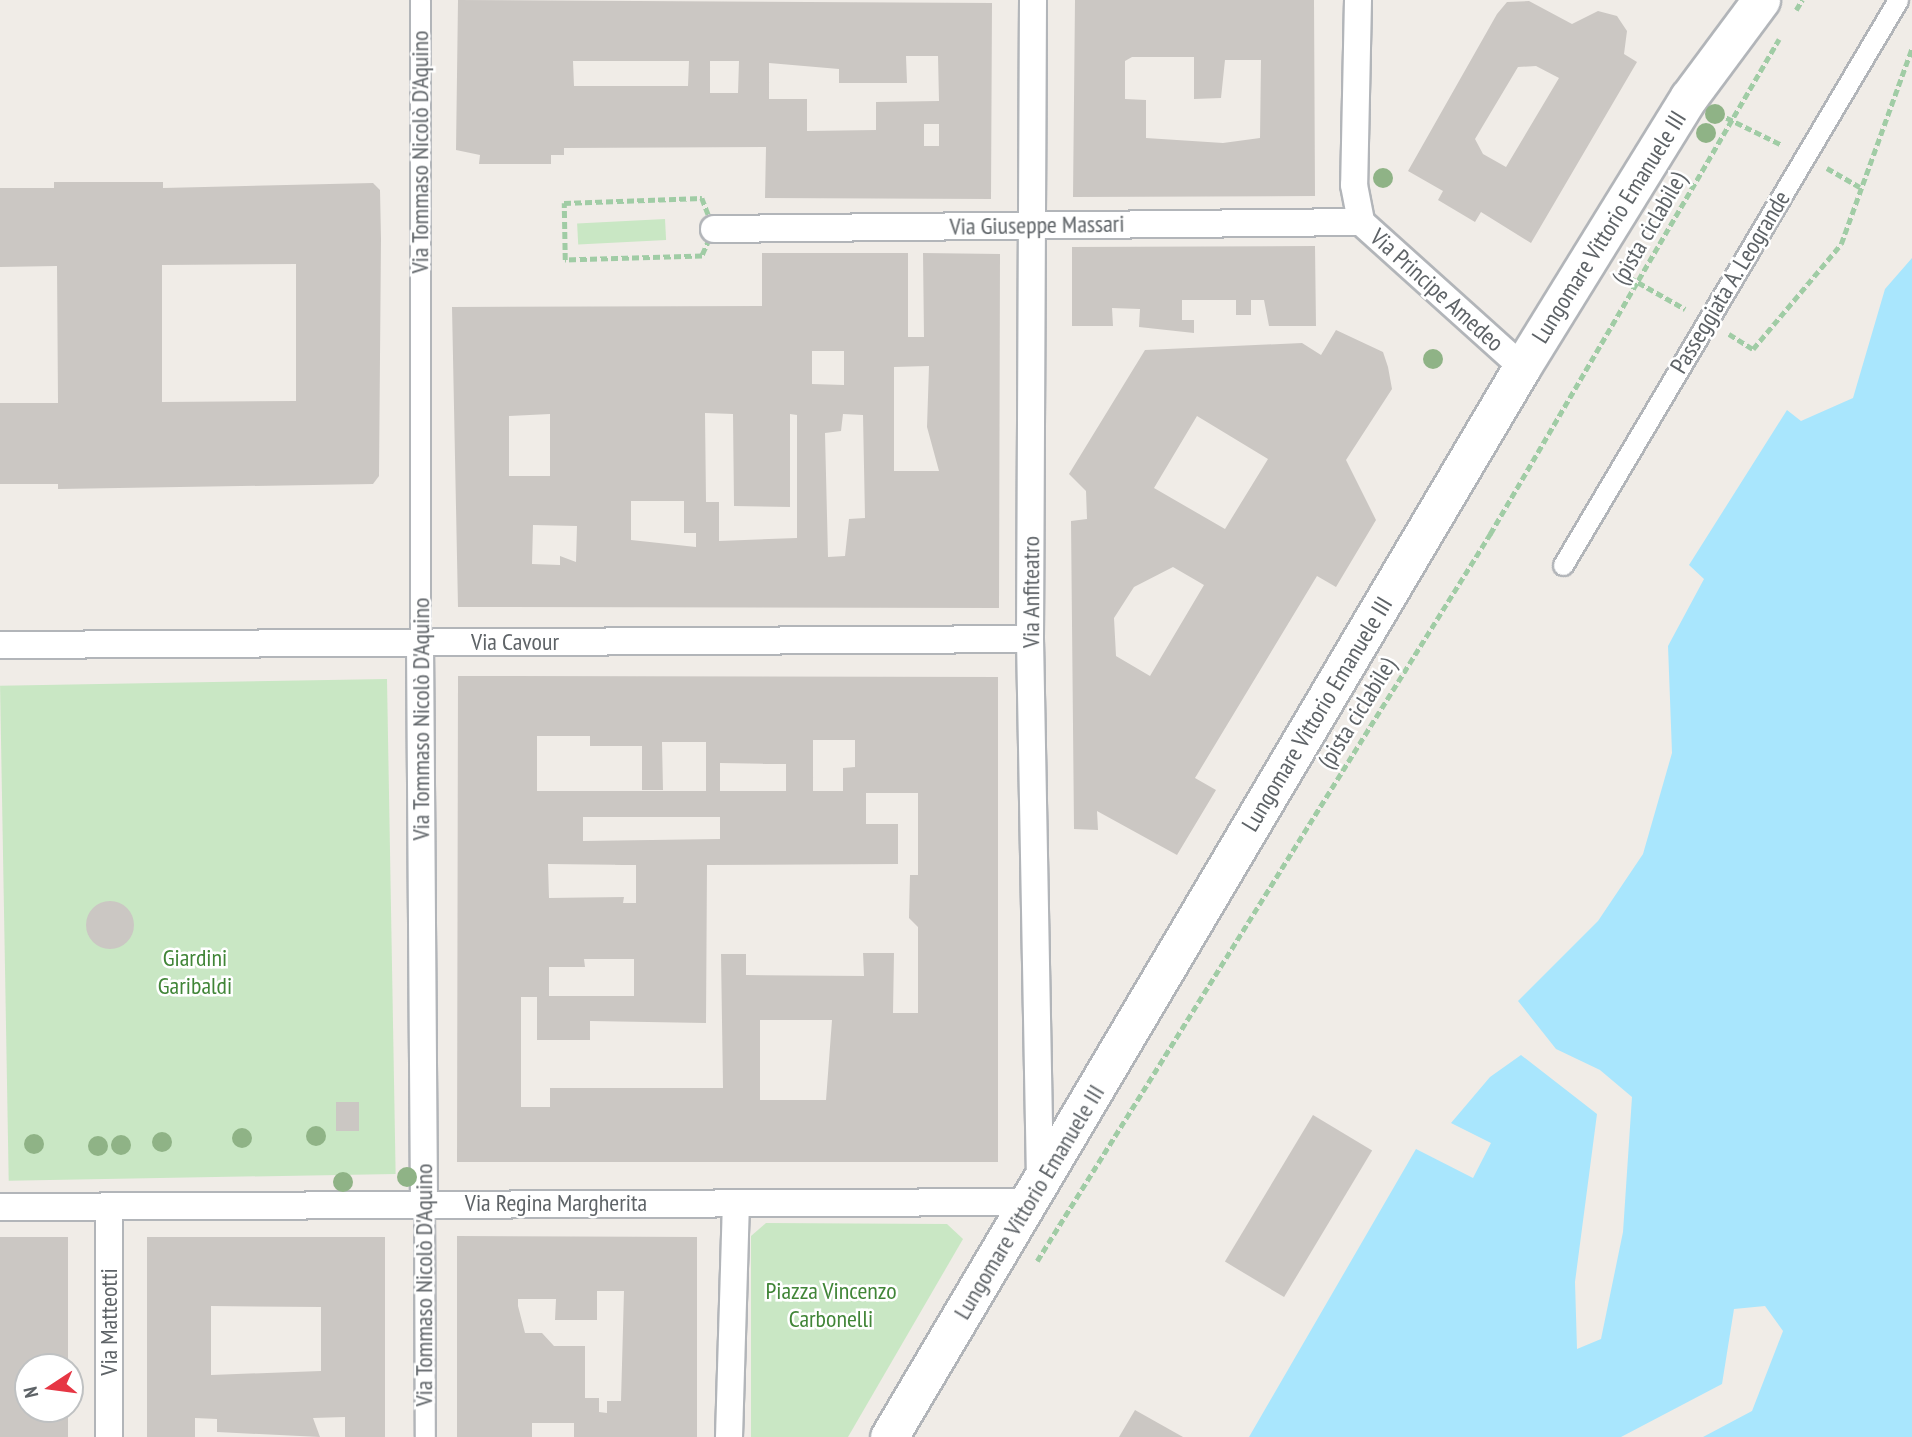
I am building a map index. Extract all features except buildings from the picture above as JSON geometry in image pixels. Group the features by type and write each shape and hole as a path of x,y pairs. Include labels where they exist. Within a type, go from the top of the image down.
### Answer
{"main road":[{"name":"Lungomare Vittorio Emanuele III","path":"889,1437 1522,367 1689,97 1775,11"}],"street":[{"name":"Via Tommaso Nicolò D'Aquino","path":"420,0 420,643 425,1437"},
{"name":"Via Anfiteatro","path":"1033,0 1030,639 1034,1193"},
{"name":"Via Principe Amedeo","path":"1357,0 1354,185 1361,222 1522,367"},
{"name":"Passeggiata A. Leogrande","path":"1563,565 1898,0"},
{"name":"Via Giuseppe Massari","path":"713,229 1361,222"},
{"name":"Via Cavour","path":"0,645 1030,639"},
{"name":"Via Regina Margherita","path":"0,1207 736,1203 1034,1193"},
{"path":"729,1437 736,1203"},
{"name":"Via Matteotti","path":"109,1207 109,1437"}],"path":[{"path":"1775,11 1801,0"},
{"name":"(pista ciclabile)","path":"1028,1275 1490,534 1782,33"},
{"path":"1753,349 1841,244 1912,47"},
{"path":"1689,97 1860,187"},
{"path":"702,198 713,229 702,256 565,260 564,202 702,198"},
{"path":"1593,254 1637,283 1707,321"}],"green space":[{"path":"665,219 666,240 578,245 577,224"},
{"name":"Giardini Garibaldi","path":"387,679 396,1174 9,1181 0,686"},
{"name":"Piazza Vincenzo Carbonelli","path":"766,1223 947,1224 963,1239 848,1437 751,1437 751,1236"}],"water":[{"path":"1912,258 1912,1437 1703,1437 1752,1411 1783,1331 1765,1306 1734,1309 1722,1384 1621,1437 1249,1437 1416,1149 1473,1178 1491,1143 1451,1123 1490,1077 1521,1055 1597,1114 1575,1282 1577,1349 1601,1339 1623,1232 1632,1097 1600,1070 1556,1049 1518,1001 1598,921 1643,854 1672,753 1668,646 1704,579 1689,565 1787,410 1801,421 1853,398 1885,289"}]}
